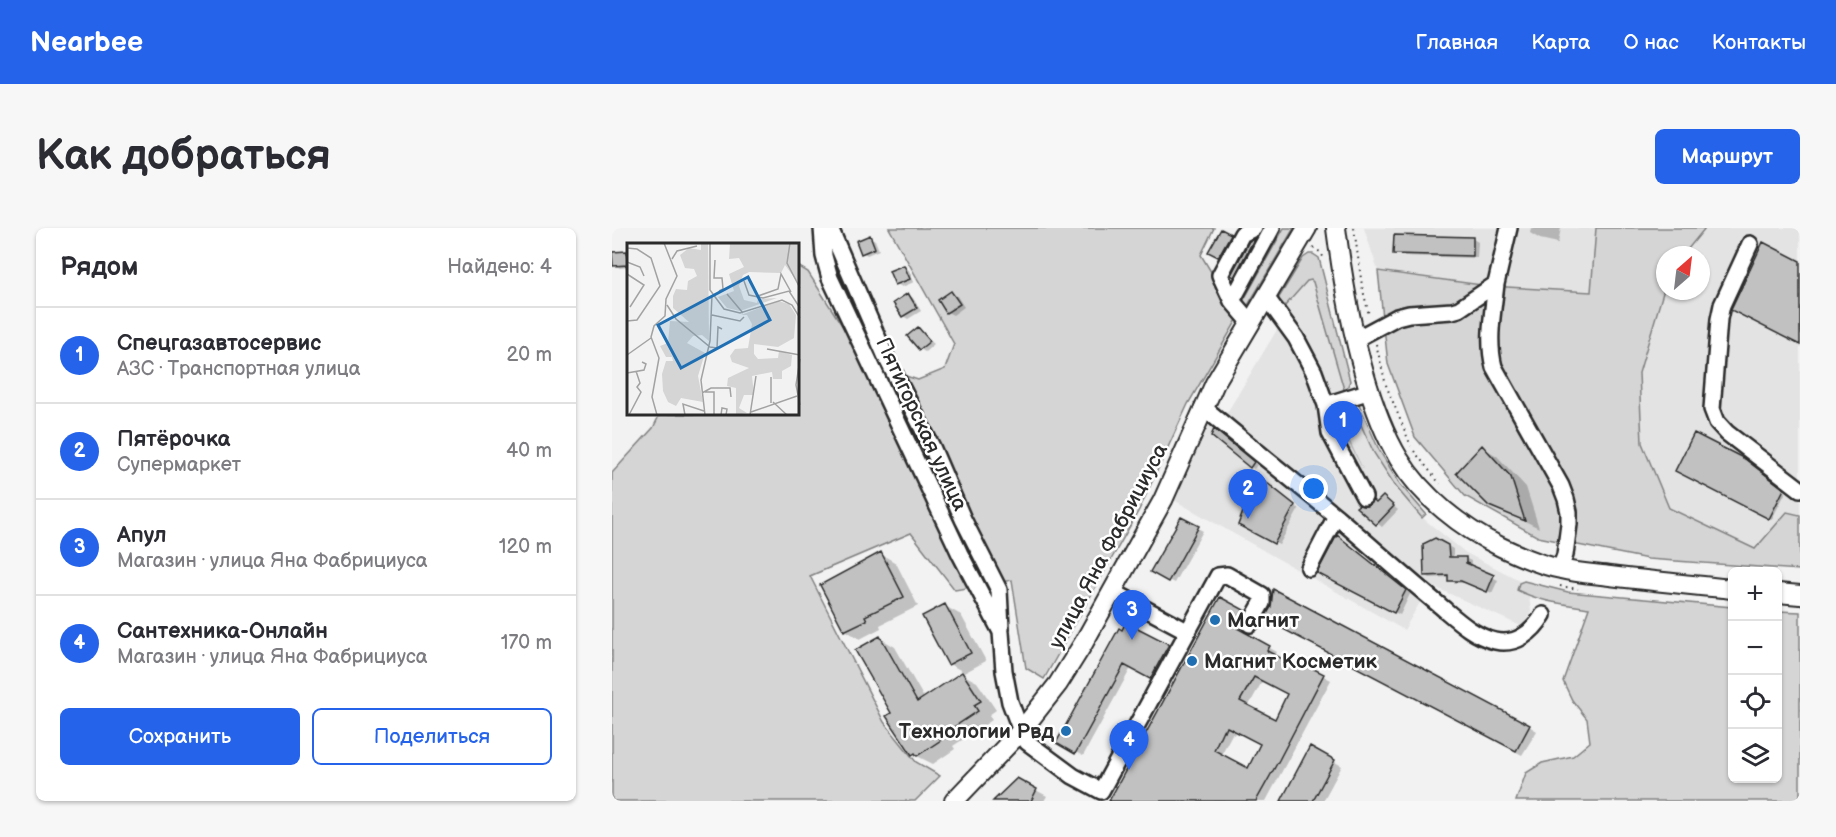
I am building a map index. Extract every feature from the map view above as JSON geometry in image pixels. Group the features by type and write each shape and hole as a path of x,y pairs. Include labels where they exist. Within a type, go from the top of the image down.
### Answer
{"main road":[{"name":"улица Яна Фабрициуса","path":"954,801 1021,731 1058,684 1163,500 1203,407 1307,228"},
{"path":"1336,228 1356,339 1382,425 1400,460 1438,505 1486,539 1559,577 1728,589"},
{"path":"1782,593 1800,595"}],"street":[{"name":"Пятигорская улица","path":"822,228 824,256 830,278 960,554 1001,632"},
{"name":"Пятигорская улица","path":"830,228 886,357 932,447 963,519 999,590 1004,671 1010,702 1021,731"},
{"path":"1251,323 1232,301 1220,275 1242,234 1254,228"},
{"path":"1232,301 1272,228"},
{"path":"1509,228 1496,284 1490,352 1494,368 1561,486 1569,512 1565,555 1559,577"},
{"path":"1750,244 1722,305 1718,325 1712,409 1717,422 1727,433 1797,485"},
{"path":"1356,339 1397,317 1459,309 1496,284"},
{"path":"1266,297 1296,338 1314,372 1326,405 1330,433 1364,497"},
{"path":"1326,405 1370,391"},
{"path":"1203,407 1432,599 1479,635 1495,641 1518,640 1538,625 1543,615"},
{"path":"1309,568 1335,516"},
{"path":"1021,731 1027,742 1043,754 1073,776 1101,791 1215,578 1223,574 1262,595 1262,603 1250,624"},
{"path":"1112,591 1186,631"},
{"path":"1043,754 1068,784 1099,801"}],"path":[{"path":"1354,228 1362,286 1386,385 1413,450 1445,489"},
{"path":"1320,252 1324,258"},
{"path":"1559,577 1580,590"}],"shaded area":[{"path":"889,228 1214,228 1201,255 1236,314 1284,228 1294,228 1188,404 1139,510 1044,679 1026,668 1012,580 955,590 911,533 810,576 884,722 916,762 940,776 915,801 612,801 612,473 653,428 659,416 800,416 800,267 808,272 850,338 878,367 918,380 945,369 954,344"},
{"path":"1364,228 1596,228 1591,292 1489,286 1378,271"},
{"path":"1596,228 1705,228 1690,246 1656,246 1656,300 1661,300 1639,373 1642,443 1669,508 1755,549 1787,512 1800,515 1800,570 1648,559 1538,537 1465,496 1415,437 1388,364 1378,271 1489,286 1591,292"},
{"path":"1705,228 1800,228 1800,515 1787,512 1756,549 1669,508 1642,442 1639,373 1661,300 1710,300 1710,246 1690,246"},
{"path":"1309,254 1319,258 1350,381 1345,393 1313,282 1307,281 1285,306 1278,299 1303,258"},
{"path":"1311,276 1317,279 1357,410 1385,466 1425,520 1466,553 1535,588 1529,596 1531,611 1523,627 1430,585 1404,630 1174,500 1216,409 1225,416 1278,328 1285,306"},
{"path":"1356,404 1359,404 1379,450 1400,484 1426,514 1422,518 1396,487 1374,453 1354,410"},
{"path":"1524,581 1568,592 1728,607 1728,783 1782,783 1782,611 1800,612 1800,801 1516,801 1526,773 1542,763 1573,756 1590,742 1587,719 1572,700 1563,681 1589,608 1534,597 1517,590 1519,583"}],"building":[{"path":"1221,229 1231,234 1218,257 1208,252"},
{"path":"870,235 875,248 861,254 856,241"},
{"path":"1394,235 1473,237 1473,256 1393,254"},
{"path":"1254,239 1234,277 1231,275 1249,241"},
{"path":"1763,242 1800,261 1800,345 1731,310"},
{"path":"627,251 627,265 613,266 612,252"},
{"path":"904,265 910,279 895,285 889,271"},
{"path":"951,291 960,304 946,313 938,300"},
{"path":"908,293 917,308 902,317 893,303"},
{"path":"918,327 930,341 919,350 907,336"},
{"path":"1214,429 1254,462 1250,468 1211,436"},
{"path":"1694,433 1745,459 1784,489 1769,519 1675,471"},
{"path":"1482,445 1511,477 1525,521 1489,506 1456,473"},
{"path":"1257,475 1295,505 1274,544 1238,525"},
{"path":"1383,496 1394,506 1376,525 1356,507 1368,506 1373,500 1376,503"},
{"path":"1181,517 1199,526 1168,582 1150,572"},
{"path":"1337,535 1406,590 1394,613 1317,573"},
{"path":"1435,538 1448,545 1449,557 1466,557 1466,563 1494,575 1487,592 1461,581 1448,581 1448,575 1424,576 1423,544"},
{"path":"881,552 904,597 865,616 867,620 844,631 820,585"},
{"path":"1273,589 1530,725 1516,751 1264,619 1271,607"},
{"path":"1220,597 1246,611 1237,628 1270,646 1267,651 1302,669 1304,664 1324,674 1256,801 1109,801","holes":["1254,677 1287,694 1275,719 1240,701","1227,727 1260,744 1248,768 1214,750 1223,730 1225,732"]},
{"path":"945,604 971,653 948,665 922,616"},
{"path":"1126,622 1169,644 1150,679 1124,665 1075,754 1056,743 1119,628 1122,630"},
{"path":"880,636 917,702 962,672 981,701 974,705 978,711 939,737 941,740 917,756 915,753 912,755 886,716 891,713 855,650"},
{"path":"1310,746 1335,760 1313,801 1281,801"},
{"path":"1017,778 1037,789 1031,801 993,801"}],"place":[{"name":"Спецгазавтосервис","path":"1343,451"},
{"name":"Пятёрочка","path":"1248,519"},
{"name":"Магнит","path":"1215,620"},
{"name":"Апул","path":"1132,640"},
{"name":"Магнит Косметик","path":"1192,661"},
{"name":"Технологии Рвд","path":"1066,731"},
{"name":"Сантехника-Онлайн","path":"1129,770"}]}
